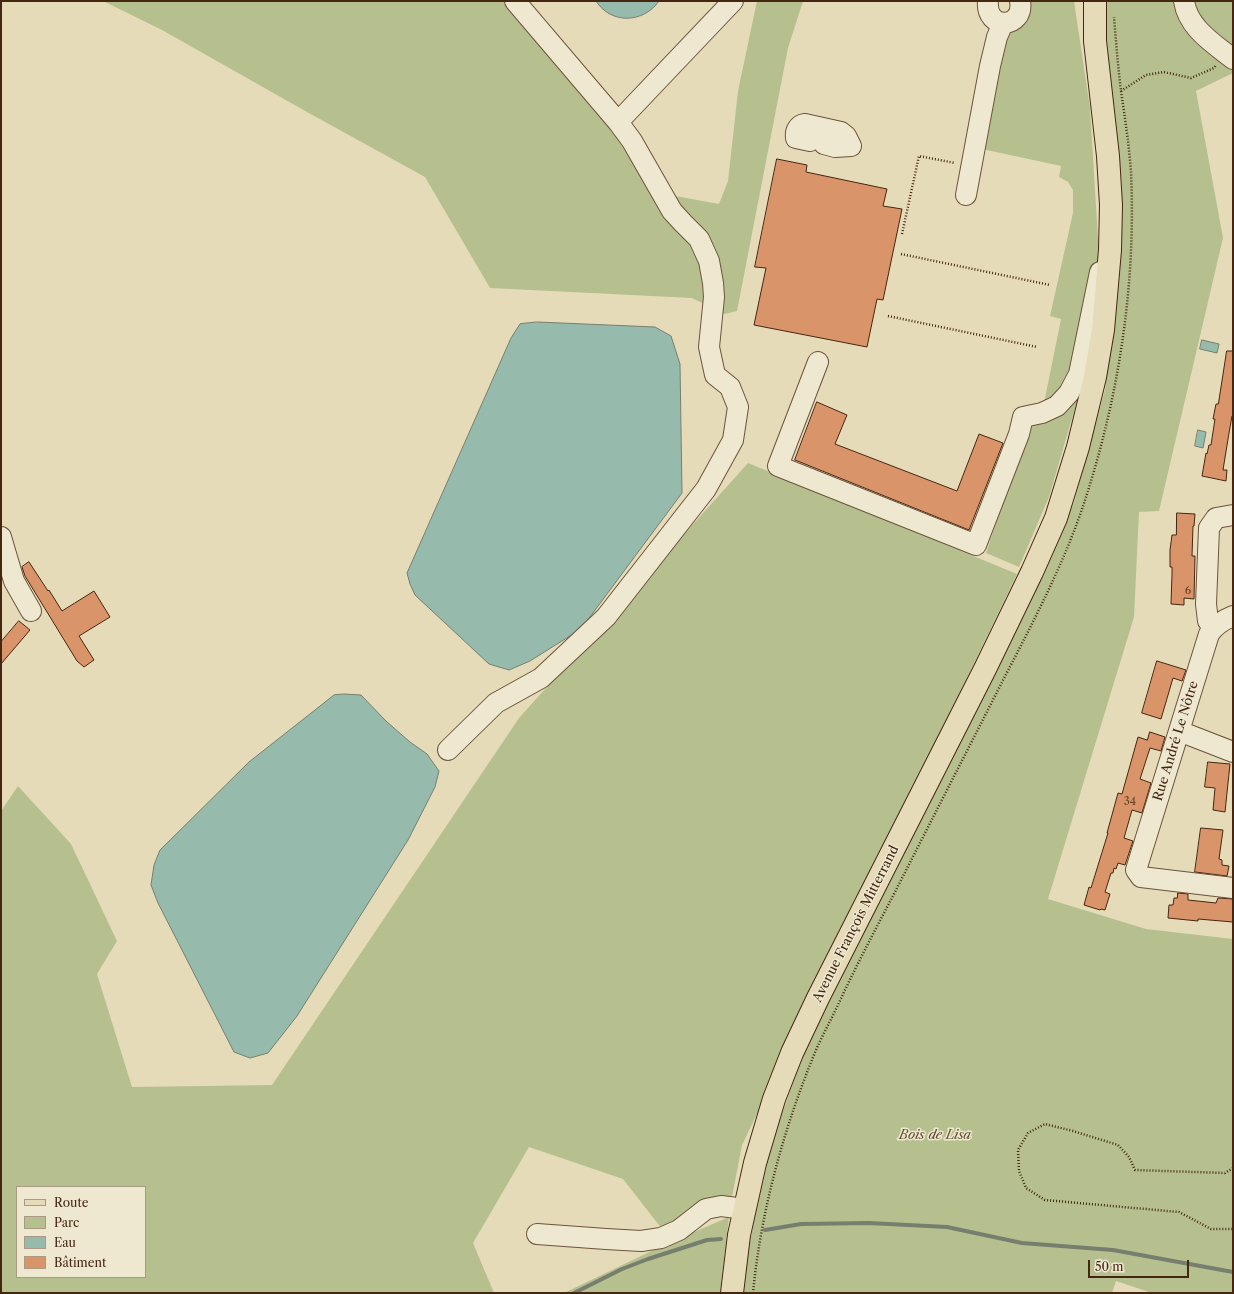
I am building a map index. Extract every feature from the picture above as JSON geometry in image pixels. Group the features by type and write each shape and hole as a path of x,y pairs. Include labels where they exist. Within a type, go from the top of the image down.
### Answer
{"main road":[{"path":"1084,1 1085,10 1095,41"},
{"path":"1095,1 1095,41"},
{"name":"Avenue François Mitterrand","path":"732,1293 739,1235 755,1163 774,1099 792,1053 818,998 982,676 1032,572 1056,518 1078,447 1096,377 1103,330 1110,250 1111,205 1108,156 1095,41"}],"street":[{"path":"448,750 496,703 541,678 606,617 706,489 733,440 738,407 730,387 715,375 709,347 714,297 713,283 709,261 699,239 672,211 632,140 516,1"},
{"path":"618,122 734,1"},
{"path":"988,1 988,13 996,22 1002,23 1015,19 1021,8 1020,1"},
{"path":"1184,1 1189,17 1203,36 1230,57"},
{"path":"966,195 990,66 997,36 1002,23"},
{"path":"818,362 778,466 976,545 1019,434 1023,417 1042,413 1057,406 1069,393 1079,374 1100,273 1110,250"},
{"path":"1233,515 1216,518 1208,528 1206,604 1208,621 1214,627 1223,620 1233,616"},
{"path":"1,537 14,581 32,611"},
{"name":"Rue André Le Nôtre","path":"1214,627 1209,634 1136,870 1141,877 1232,882"},
{"path":"1179,731 1233,752"},
{"path":"537,1234 606,1239 641,1240 661,1238 679,1230 706,1209 721,1206 745,1209"}],"path":[{"path":"1114,16 1121,91 1146,75 1164,72 1191,78 1214,68 1230,57"},
{"path":"902,234 919,156 960,163"},
{"path":"901,254 1050,285"},
{"path":"888,316 1037,347"},
{"path":"1233,1168 1225,1173 1135,1170 1129,1157 1118,1145 1045,1124 1028,1133 1018,1150 1019,1171 1026,1188 1045,1200 1179,1212 1211,1229 1233,1228"}],"green space":[{"path":"103,1 504,1 612,131 653,192 719,204 728,181 738,91 757,1 803,1 788,48 737,311 725,314 692,298 490,288 425,177 162,30"},
{"path":"1028,1 1074,1 1090,108 1099,255 1087,367 1049,497 1019,567 986,553 1027,430 1042,413 1061,319 1050,316 1073,213 1073,190 1068,182 1059,177 1061,166 982,149 1005,45 1010,33 1024,21"},
{"name":"Bois de Lisa","path":"1102,1 1233,1 1233,73 1196,91 1223,238 1159,511 1139,512 1134,617 1048,899 1146,929 1233,939 1233,1293 1152,1293 1116,1281 1112,1293 741,1293 756,1209 769,1150 807,1044 1033,595 1074,502 1105,390 1118,290 1122,189"},
{"path":"748,463 1017,574 742,1145 732,1197 662,1229 623,1179 529,1147 473,1243 494,1293 1,1293 1,811 18,786 71,844 117,941 97,974 132,1087 272,1085 519,718"},
{"path":"729,1217 720,1293 564,1293 664,1245"}],"water":[{"path":"596,1 659,1 645,14 628,18 610,14 602,9"},
{"path":"537,322 655,327 671,336 680,364 682,493 581,629 530,661 509,670 489,664 415,595 407,573 511,338 520,324"},
{"path":"1202,340 1219,344 1217,353 1200,349"},
{"path":"1198,430 1206,432 1203,448 1195,446"},
{"path":"334,695 361,695 386,721 410,742 427,754 439,771 435,787 408,840 297,1016 268,1053 250,1058 234,1052 158,903 151,885 154,865 160,850 249,762"}],"building":[{"path":"777,159 807,165 806,172 887,189 883,206 902,209 883,300 877,299 867,347 754,325 766,268 755,267"},
{"path":"1227,351 1233,351 1233,416 1223,470 1227,470 1226,481 1202,476 1206,453 1207,454 1209,445 1211,445 1215,419 1213,419 1216,404 1218,404"},
{"path":"817,402 847,415 835,444 957,491 979,434 1003,443 969,530 795,460"},
{"path":"1177,513 1195,514 1192,556 1195,556 1194,599 1184,598 1184,605 1171,604 1172,567 1170,567 1170,550 1172,535 1176,535"},
{"path":"29,562 62,611 94,591 110,617 79,636 94,660 84,667 77,661 25,576 22,567"},
{"path":"19,621 30,630 1,664 1,642"},
{"path":"1157,661 1186,670 1182,681 1173,678 1161,719 1142,713"},
{"path":"1150,732 1165,737 1161,751 1150,748 1140,779 1151,783 1142,813 1132,810 1124,838 1133,841 1125,865 1118,863 1116,869 1114,868 1113,873 1111,873 1105,892 1110,894 1105,910 1084,905 1089,887 1091,888 1108,833 1118,793 1122,794 1138,737 1147,740"},
{"path":"1208,762 1230,764 1225,812 1213,810 1215,788 1205,787"},
{"path":"1201,828 1223,830 1219,859 1222,860 1222,865 1229,866 1227,876 1195,872"},
{"path":"1178,893 1188,894 1188,900 1216,903 1218,898 1233,899 1233,922 1168,918 1169,905 1173,905 1174,898 1177,898"}],"waterway":[{"path":"765,1230 801,1224 869,1223 947,1227 1022,1243 1113,1250 1233,1272"},
{"path":"574,1293 622,1269 648,1259 707,1240 721,1239"}]}
